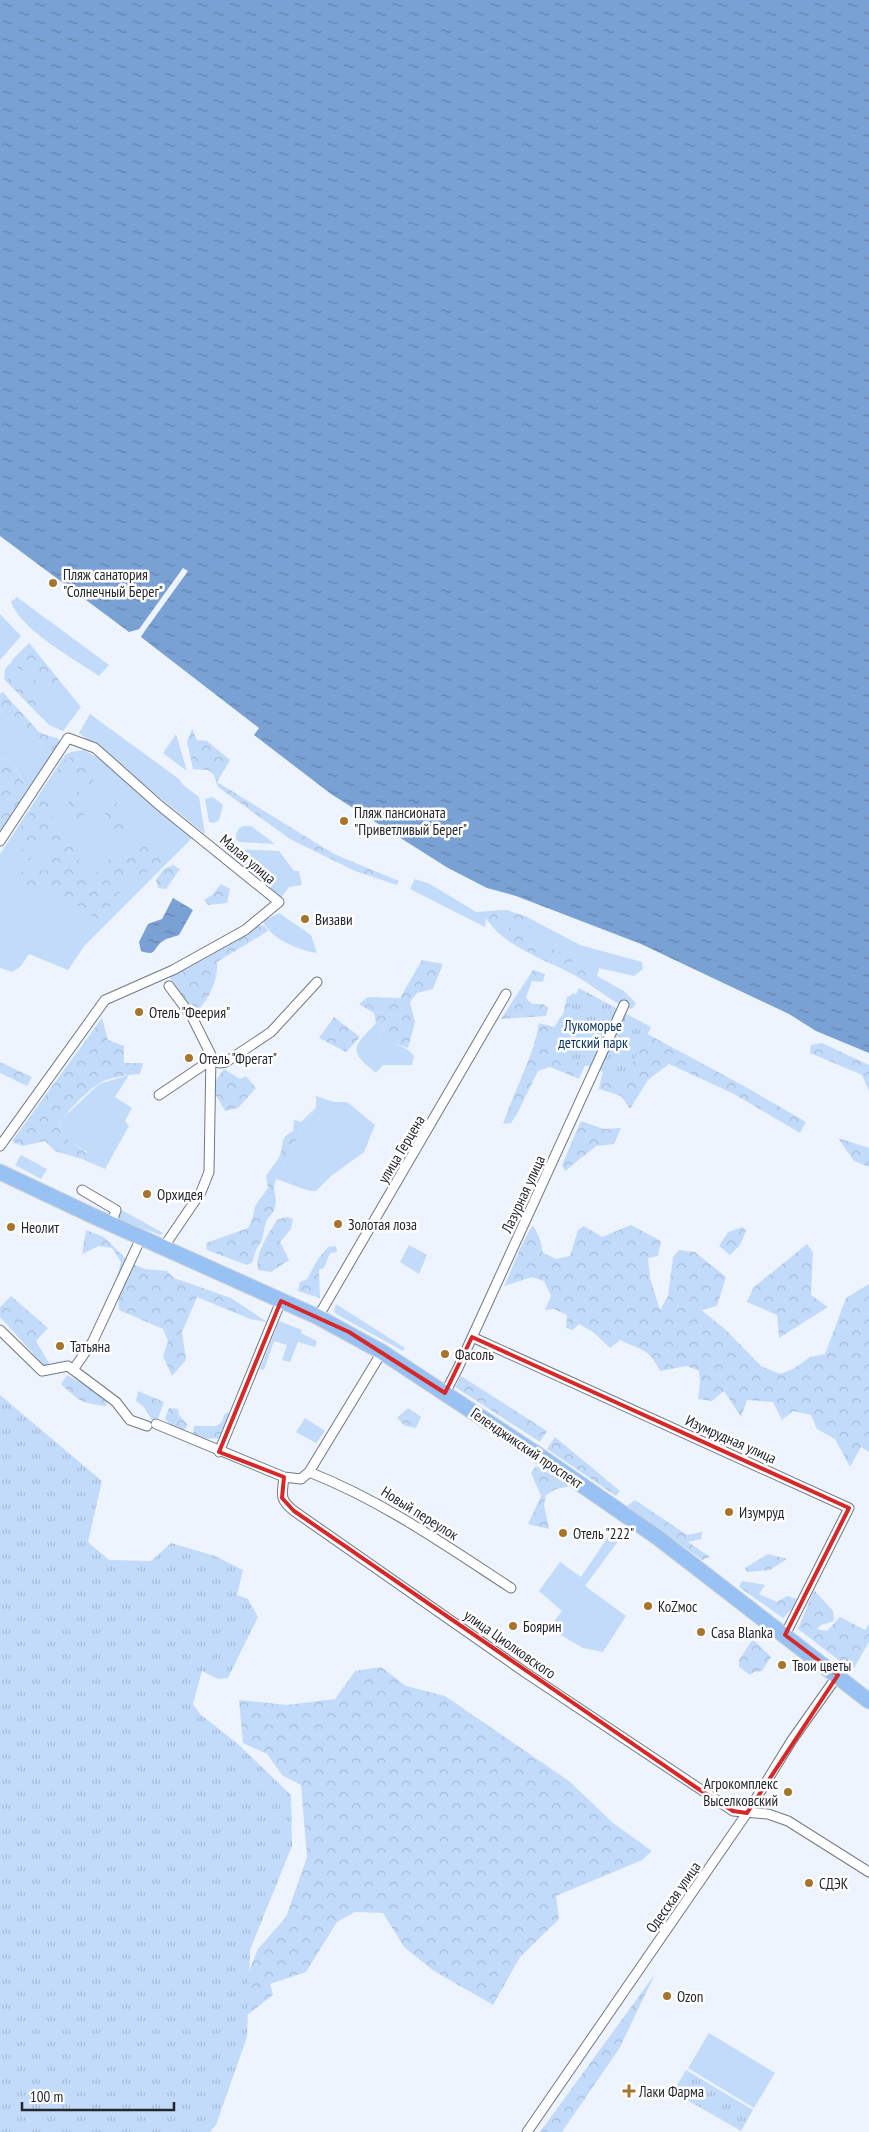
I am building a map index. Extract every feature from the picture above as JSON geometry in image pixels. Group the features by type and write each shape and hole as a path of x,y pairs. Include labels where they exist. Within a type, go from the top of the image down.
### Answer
{"main road":[{"name":"Геленджикский проспект","path":"0,1172 141,1238 318,1317 382,1352 657,1537 785,1635"},
{"path":"785,1635 869,1700"}],"street":[{"name":"Малая улица","path":"0,841 68,738 95,748 166,810 278,902 245,930 173,970 105,1000 0,1146"},
{"path":"211,1060 220,1063 226,1062 271,1032 317,982"},
{"path":"163,1248 206,1183 209,1172 211,1060 208,1048 192,1017 170,986"},
{"name":"улица Герцена","path":"318,1317 506,994"},
{"name":"Лазурная улица","path":"445,1393 624,1005"},
{"path":"158,1095 211,1060"},
{"path":"82,1190 116,1210 111,1224"},
{"path":"73,1370 93,1341 141,1238"},
{"path":"220,1452 281,1301"},
{"path":"0,1330 42,1371 68,1366 116,1402 130,1420 152,1425 284,1477 301,1479 309,1472 382,1352"},
{"name":"Изумрудная улица","path":"472,1337 849,1508 785,1635"},
{"name":"Новый переулок","path":"309,1472 368,1498 405,1518 511,1588"},
{"name":"улица Циолковского","path":"284,1477 283,1502 294,1511 526,1673 733,1811 747,1814 768,1814 788,1821 869,1872"},
{"name":"Одесская улица","path":"527,2132 747,1814 792,1740 838,1675"}],"highlighted area":[{"path":"281,1301 349,1332 445,1393 472,1337 849,1508 785,1635 838,1675 747,1813 733,1811 697,1788 294,1511 282,1498 284,1477 219,1452"}],"green space":[{"path":"17,597 109,665 99,676 49,643 17,613 11,602"},
{"path":"0,614 21,636 0,660"},
{"path":"29,643 81,707 63,731 49,725 4,679 5,669"},
{"path":"29,643 58,679 57,686 46,682 42,687 34,686 35,671 25,672 12,665 12,660"},
{"path":"15,673 21,677 21,686 33,695 36,703 44,707 39,715 8,683 8,679"},
{"path":"3,692 39,732 59,739 60,746 49,758 43,753 39,739 34,739 0,712 0,694"},
{"path":"0,712 34,739 39,739 43,753 49,758 35,781 21,781 19,772 14,766 0,758"},
{"path":"90,714 179,779 182,784 199,797 205,834 79,733"},
{"path":"192,729 197,740 207,741 230,760 217,782 334,854 399,881 397,885 355,871 290,839 218,787 214,775 208,770 193,769 187,742"},
{"path":"176,734 187,771 163,753"},
{"path":"84,750 97,757 194,836 85,945 68,970 29,954 21,966 12,972 0,968 0,854 65,755"},
{"path":"74,756 92,775 95,786 79,784 79,799 86,807 85,814 78,820 70,815 67,792 73,786 72,777 61,772 59,783 52,779 65,760"},
{"path":"0,758 14,766 19,772 21,781 35,781 0,834"},
{"path":"213,797 223,805 219,820 214,823 209,822 205,799"},
{"path":"46,799 53,808 50,814 69,833 65,842 54,843 43,829 35,836 40,847 30,860 18,860 17,853 26,847 24,839 15,841 13,839 39,800"},
{"path":"116,801 125,827 124,834 109,829 106,824 105,807"},
{"path":"251,826 275,844 239,842 236,839 237,833 239,828"},
{"path":"154,841 162,847 164,858 157,866 148,871 138,885 127,872 127,880 119,894 117,908 108,906 103,909 108,913 105,924 43,883 32,887 21,882 18,873 30,869 46,871 51,854 62,847 72,846 80,854 79,861 86,867 86,877 92,877 114,854 130,854"},
{"path":"236,849 279,851 294,871 299,871 302,885 289,887 280,899 226,853"},
{"path":"173,865 180,869 166,889 158,888 156,880 164,869"},
{"path":"415,879 430,884 476,912 506,910 527,917 580,945 642,962 643,969 634,976 599,968 597,976 624,991 636,1003 632,1009 624,1007 576,976 515,945 494,928 486,918 485,927 410,889"},
{"path":"221,884 230,889 227,903 208,905 204,900 212,895"},
{"path":"506,910 527,917 531,926 523,929 532,946 538,946 544,938 549,947 563,953 571,948 585,962 599,968 597,976 578,977 577,967 573,962 555,965 511,941 508,931 512,922 504,922 499,934 486,917 491,911"},
{"path":"279,913 311,935 317,953 302,950 286,943 266,927 263,921"},
{"path":"264,925 268,931 217,962 215,981 207,998 200,1008 190,1007 173,986 169,975 197,963 258,926"},
{"path":"422,960 443,964 433,989 417,993 410,1002 415,1022 408,1048 382,1038 379,1035 383,1025 376,1023 374,1013 359,1004 368,997 400,998"},
{"path":"533,970 545,974 543,982 532,981 526,998 532,1004 543,1004 548,1008 546,1016 501,1019"},
{"name":"Лукоморье детский парк","path":"579,988 651,1027 623,1080 547,1050"},
{"path":"574,993 584,1003 586,1063 579,1079 550,1067 538,1071 517,1114 511,1123 503,1124 528,1062 539,1023 554,1027 563,1014 567,997"},
{"path":"334,1017 360,1037 346,1052 319,1038"},
{"path":"102,1018 108,1040 124,1046 124,1063 143,1063 140,1074 113,1078 98,1084 76,1104 61,1122 58,1127 69,1141 87,1153 82,1159 55,1151 45,1141 22,1146 12,1141"},
{"path":"376,1023 383,1025 379,1035 405,1048 414,1056 412,1065 383,1065 376,1073 361,1059 357,1054 358,1044"},
{"path":"629,1024 806,1122 800,1133 734,1094 669,1064 648,1080 630,1109 621,1096 599,1089 603,1070"},
{"path":"822,1043 869,1065 869,1091 862,1075 810,1053 811,1045"},
{"path":"0,1062 32,1077 27,1086 0,1073"},
{"path":"224,1069 240,1079 246,1076 256,1088 238,1108 225,1111 211,1087"},
{"path":"129,1075 115,1097 132,1108 125,1121 129,1126 105,1169 82,1159 87,1152 69,1141 58,1127 62,1119 99,1084"},
{"path":"316,1096 334,1102 347,1102 375,1125 364,1152 331,1176 316,1191 311,1191 276,1179 304,1125 316,1108"},
{"path":"316,1107 304,1125 276,1179 274,1211 266,1221 262,1240 256,1250 252,1263 247,1265 207,1250 206,1243 248,1228 255,1206 268,1188 266,1176 280,1155 285,1136 293,1131 294,1120 301,1122"},
{"path":"581,1121 604,1129 621,1128 614,1144 596,1146 565,1171 562,1165"},
{"path":"838,1138 869,1148 869,1167 854,1161"},
{"path":"21,1155 47,1169 41,1179 15,1165"},
{"path":"120,1209 163,1233 161,1235 120,1221 117,1218"},
{"path":"286,1217 293,1219 291,1229 280,1242 289,1260 271,1272 258,1270 258,1258 266,1238 277,1220"},
{"path":"533,1225 540,1239 543,1253 556,1259 570,1256 578,1230 584,1226 602,1237 631,1225 661,1241 658,1256 648,1258 650,1278 660,1310 668,1296 673,1257 679,1250 695,1252 726,1277 717,1306 701,1310 725,1329 761,1366 780,1374 793,1369 810,1357 825,1354 846,1298 869,1284 869,1452 861,1447 850,1467 835,1439 817,1429 811,1415 793,1411 782,1420 773,1402 747,1400 741,1417 724,1391 712,1401 698,1399 699,1371 687,1366 660,1371 652,1358 639,1348 620,1340 610,1348 593,1332 579,1324 573,1330 566,1328 567,1315 554,1309 545,1310 551,1296 544,1281 532,1277 504,1286 528,1232"},
{"path":"743,1227 746,1231 740,1245 730,1255 719,1246 728,1232"},
{"path":"86,1230 104,1237 130,1263 145,1269 167,1271 174,1278 231,1298 267,1322 250,1319 197,1297 182,1332 186,1360 172,1376 163,1356 168,1341 163,1329 119,1310 117,1277 121,1262 112,1248 99,1246 82,1254"},
{"path":"807,1244 813,1252 811,1295 828,1307 779,1338 777,1315 747,1302 753,1288"},
{"path":"409,1245 427,1255 419,1274 400,1262"},
{"path":"336,1246 337,1252 330,1253 324,1268 319,1270 320,1298 298,1291 300,1282 307,1279 318,1259 328,1247"},
{"path":"11,1296 48,1328 36,1341 50,1365 47,1369 0,1317 0,1307"},
{"path":"336,1304 405,1348 403,1351 336,1314 334,1311"},
{"path":"279,1321 302,1330 301,1333 317,1341 315,1347 298,1342 290,1362 282,1360 287,1345 274,1341 264,1370 260,1369"},
{"path":"67,1375 104,1395 107,1406 81,1401 73,1395 61,1384"},
{"path":"461,1376 547,1431 540,1442 455,1387"},
{"path":"138,1391 164,1402 158,1418 152,1420 144,1407 136,1401"},
{"path":"0,1395 102,1481 88,1542 109,1560 151,1561 171,1543 215,1556 243,1570 237,1595 248,1599 258,1617 228,1678 218,1679 202,1671 193,1704 200,1714 239,1745 291,1795 292,1846 250,1950 247,2037 216,2125 210,2132 0,2132"},
{"path":"169,1408 178,1409 179,1415 188,1425 184,1430 173,1427 167,1421 165,1418"},
{"path":"408,1408 421,1417 416,1428 405,1426 397,1418"},
{"path":"227,1412 232,1415 225,1438 199,1439 193,1435 194,1426 216,1426 222,1422"},
{"path":"305,1418 325,1431 316,1443 296,1432"},
{"path":"555,1437 620,1491 616,1496 547,1449"},
{"path":"536,1466 571,1486 556,1489 546,1495 544,1505 549,1529 528,1524 541,1496 531,1473"},
{"path":"635,1500 687,1535 702,1532 701,1539 688,1542 710,1557 702,1560 627,1506"},
{"path":"610,1534 619,1540 585,1586 626,1616 603,1652 583,1648 549,1628 562,1611 539,1591 560,1562 581,1577"},
{"path":"768,1554 787,1559 770,1570 747,1572 745,1568"},
{"path":"742,1581 765,1585 759,1594 777,1602 787,1596 797,1599 793,1608 783,1618 739,1587"},
{"path":"814,1590 833,1611 834,1621 821,1625 817,1629 827,1631 840,1617 865,1630 869,1624 869,1642 854,1668 840,1661 798,1629"},
{"path":"753,1639 771,1657 762,1671 754,1672 750,1675 739,1667 739,1660"},
{"path":"381,1667 406,1686 445,1696 569,1781 613,1823 652,1851 642,1860 556,1896 559,1919 520,1957 493,2005 434,1971 404,1947 383,1913 355,1912 337,1922 306,1972 270,1984 273,1995 246,2016 246,1978 258,1949 286,1917 307,1857 301,1785 282,1775 267,1754 243,1743 239,1700 287,1705 335,1699 355,1671"},
{"path":"655,1974 619,2049 562,2132 540,2132"},
{"path":"709,2033 775,2073 754,2108 688,2068"},
{"path":"686,2070 753,2110 741,2131 673,2092"}],"water":[{"path":"0,0 869,0 869,1053 816,1031 789,1014 641,944 516,896 487,888 448,868 331,794 254,735 259,728 141,637 144,632 140,629 129,632 0,536"},
{"path":"173,898 193,910 179,935 163,941 153,952 146,953 141,951 139,942 148,924 162,919"}],"pier":[{"path":"183,568 188,571 139,639 141,633 137,632"}],"place":[{"name":"Пляж санатория \"Солнечный Берег\"","path":"53,583"},
{"name":"Пляж пансионата \"Приветливый Берег\"","path":"344,821"},
{"name":"Визави","path":"305,919"},
{"name":"Отель \"Феерия\"","path":"139,1012"},
{"name":"Отель \"Фрегат\"","path":"189,1058"},
{"name":"Орхидея","path":"147,1194"},
{"name":"Золотая лоза","path":"338,1224"},
{"name":"Неолит","path":"11,1227"},
{"name":"Татьяна","path":"60,1346"},
{"name":"Фасоль","path":"445,1354"},
{"name":"Изумруд","path":"729,1512"},
{"name":"Отель \"222\"","path":"563,1533"},
{"name":"КоZмос","path":"648,1606"},
{"name":"Боярин","path":"513,1626"},
{"name":"Casa Blanka","path":"701,1632"},
{"name":"Твои цветы","path":"782,1665"},
{"name":"Агрокомплекс Выселковский","path":"788,1792"},
{"name":"СДЭК","path":"809,1883"},
{"name":"Ozon","path":"667,1996"},
{"name":"Лаки Фарма","path":"629,2091"}]}
